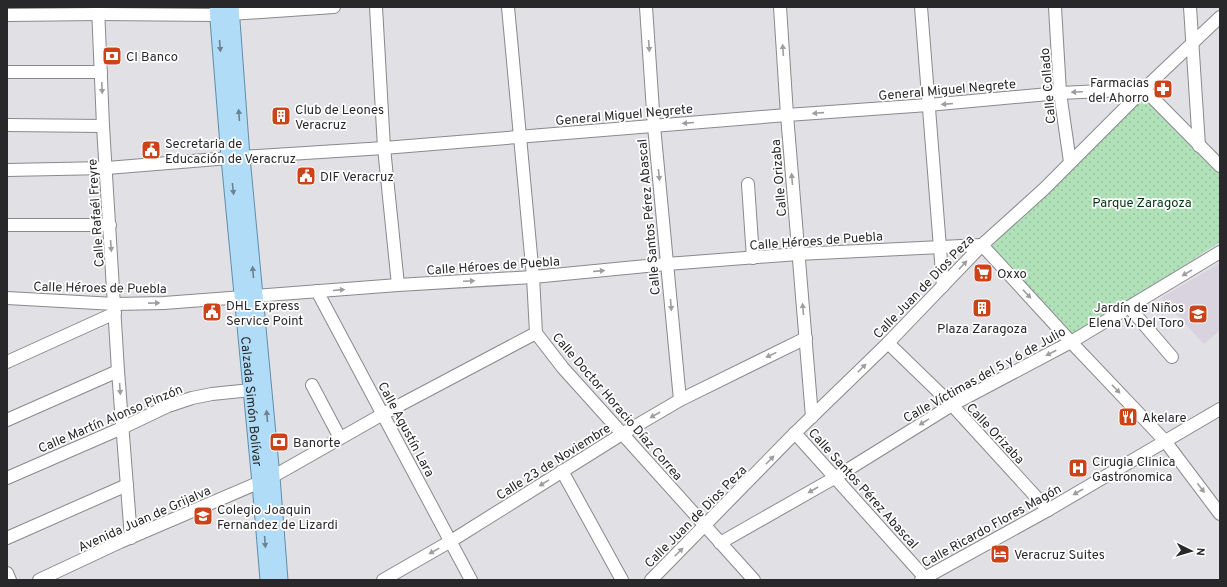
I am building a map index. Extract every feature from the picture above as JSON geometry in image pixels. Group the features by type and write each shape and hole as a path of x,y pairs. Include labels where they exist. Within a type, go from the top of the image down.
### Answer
{"main road":[{"name":"Calzada Simón Bolívar","path":"224,11 266,480 268,580"},
{"name":"Calzada Simón Bolívar","path":"249,296 251,390 266,480 280,580"}],"street":[{"path":"7,14 98,10 224,11 334,7"},
{"path":"376,7 384,148 398,285"},
{"name":"Calle Doctor Horacio Díaz Correa","path":"508,7 533,277 536,333 563,368 754,580"},
{"name":"Calle Santos Pérez Abascal","path":"646,7 654,126 680,400"},
{"name":"Calle Orizaba","path":"780,7 787,114 812,418"},
{"path":"921,7 943,286"},
{"name":"Calle Collado","path":"1056,7 1060,93 1070,162"},
{"path":"1190,7 1199,146"},
{"name":"Calle Rafaél Freyre","path":"98,10 103,126 107,168 118,371 131,538"},
{"name":"Calle Juan de Dios Peza","path":"651,580 795,433 888,343 982,245 1044,189 1144,89 1220,17"},
{"path":"7,72 101,72"},
{"path":"1144,89 1220,166"},
{"name":"General Miguel Negrete","path":"7,170 107,168 384,148 787,114 928,105 1060,93 1144,89"},
{"path":"7,126 103,126"},
{"path":"748,184 753,258"},
{"path":"7,225 110,225"},
{"path":"982,245 1165,441 1220,514"},
{"name":"Calle Héroes de Puebla","path":"7,298 115,308 249,296 533,277 668,264 798,254 982,245"},
{"name":"Calle Víctimas del 5 y 6 de Julio","path":"720,543 836,477 952,405 1071,342 1220,252"},
{"name":"Calle Agustín Lara","path":"317,291 471,580"},
{"path":"7,305 22,299"},
{"path":"1129,307 1172,357"},
{"path":"7,362 115,308"},
{"name":"Avenida Juan de Grijalva","path":"39,580 131,538 266,480 383,414 536,333"},
{"name":"Calle 23 de Noviembre","path":"382,580 451,541 622,434 680,400 806,338"},
{"name":"Calle Orizaba","path":"888,343 952,405 1048,510"},
{"path":"7,420 118,371"},
{"path":"312,385 340,438"},
{"name":"Calle Martín Alonso Pinzón","path":"7,478 122,428 168,406 192,398 212,394 251,390"},
{"name":"Calle Ricardo Flores Magón","path":"925,579 1048,510 1220,409"},
{"name":"Calle Santos Pérez Abascal","path":"795,433 836,477 925,579"},
{"path":"562,471 622,580"},
{"path":"7,538 127,485"},
{"path":"7,573 10,580"}],"shaded area":[{"name":"Jardín de Niños Elena V. Del Toro","path":"1220,263 1220,330 1204,344 1161,298"}],"green space":[{"name":"Parque Zaragoza","path":"1141,94 1220,171 1220,242 1075,336 991,247"}],"place":[{"name":"CI Banco","path":"112,56"},
{"name":"Farmacias del Ahorro","path":"1163,89"},
{"name":"Club de Leones Veracruz","path":"281,116"},
{"name":"Secretaria de Educación de Veracruz","path":"151,150"},
{"name":"DIF Veracruz","path":"306,176"},
{"name":"Oxxo","path":"983,273"},
{"name":"Plaza Zaragoza","path":"982,308"},
{"name":"DHL Express Service Point","path":"212,312"},
{"name":"Jardín de Niños Elena V. Del Toro","path":"1198,314"},
{"name":"Akelare","path":"1128,417"},
{"name":"Banorte","path":"279,442"},
{"name":"Cirugia Clinica Gastronomica","path":"1078,468"},
{"name":"Colegio Joaquin Fernandez de Lizardi","path":"203,516"},
{"name":"Veracruz Suites","path":"1000,554"}]}
